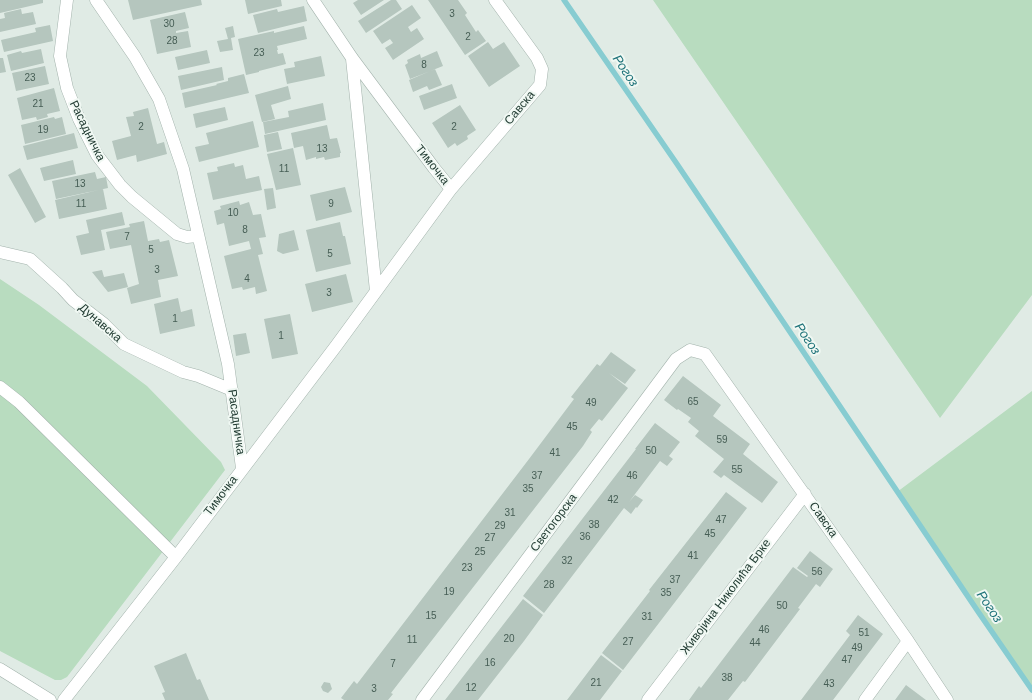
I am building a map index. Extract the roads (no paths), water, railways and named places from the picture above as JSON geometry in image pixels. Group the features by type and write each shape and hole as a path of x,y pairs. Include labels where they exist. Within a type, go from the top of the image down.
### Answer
{"street":[{"name":"Расадничка","path":"67,0 60,56 67,88 79,119 97,155 128,193 177,234 183,237 197,236"},
{"name":"Расадничка","path":"96,0 135,57 159,99 182,169 228,364 242,468"},
{"name":"Тимочка","path":"64,700 176,557 336,346 451,189 352,58 313,0"},
{"name":"Савска","path":"451,189 540,85 542,69 537,58 495,0"},
{"name":"Тимочка","path":"352,58 376,291"},
{"name":"Дунавска","path":"0,252 30,259 74,300 104,324 124,344 183,372 198,376 232,390"},
{"name":"Савска","path":"690,350 705,354 908,641 947,700"},
{"name":"Светогорска","path":"422,700 676,359 690,350"},
{"path":"0,387 19,402 176,557"},
{"name":"Живојина Николића Брке","path":"648,700 805,494"},
{"path":"865,700 908,641"},
{"path":"0,669 50,700"}],"waterway":[{"name":"Рогоз","path":"564,0 677,164 1032,690"}]}
